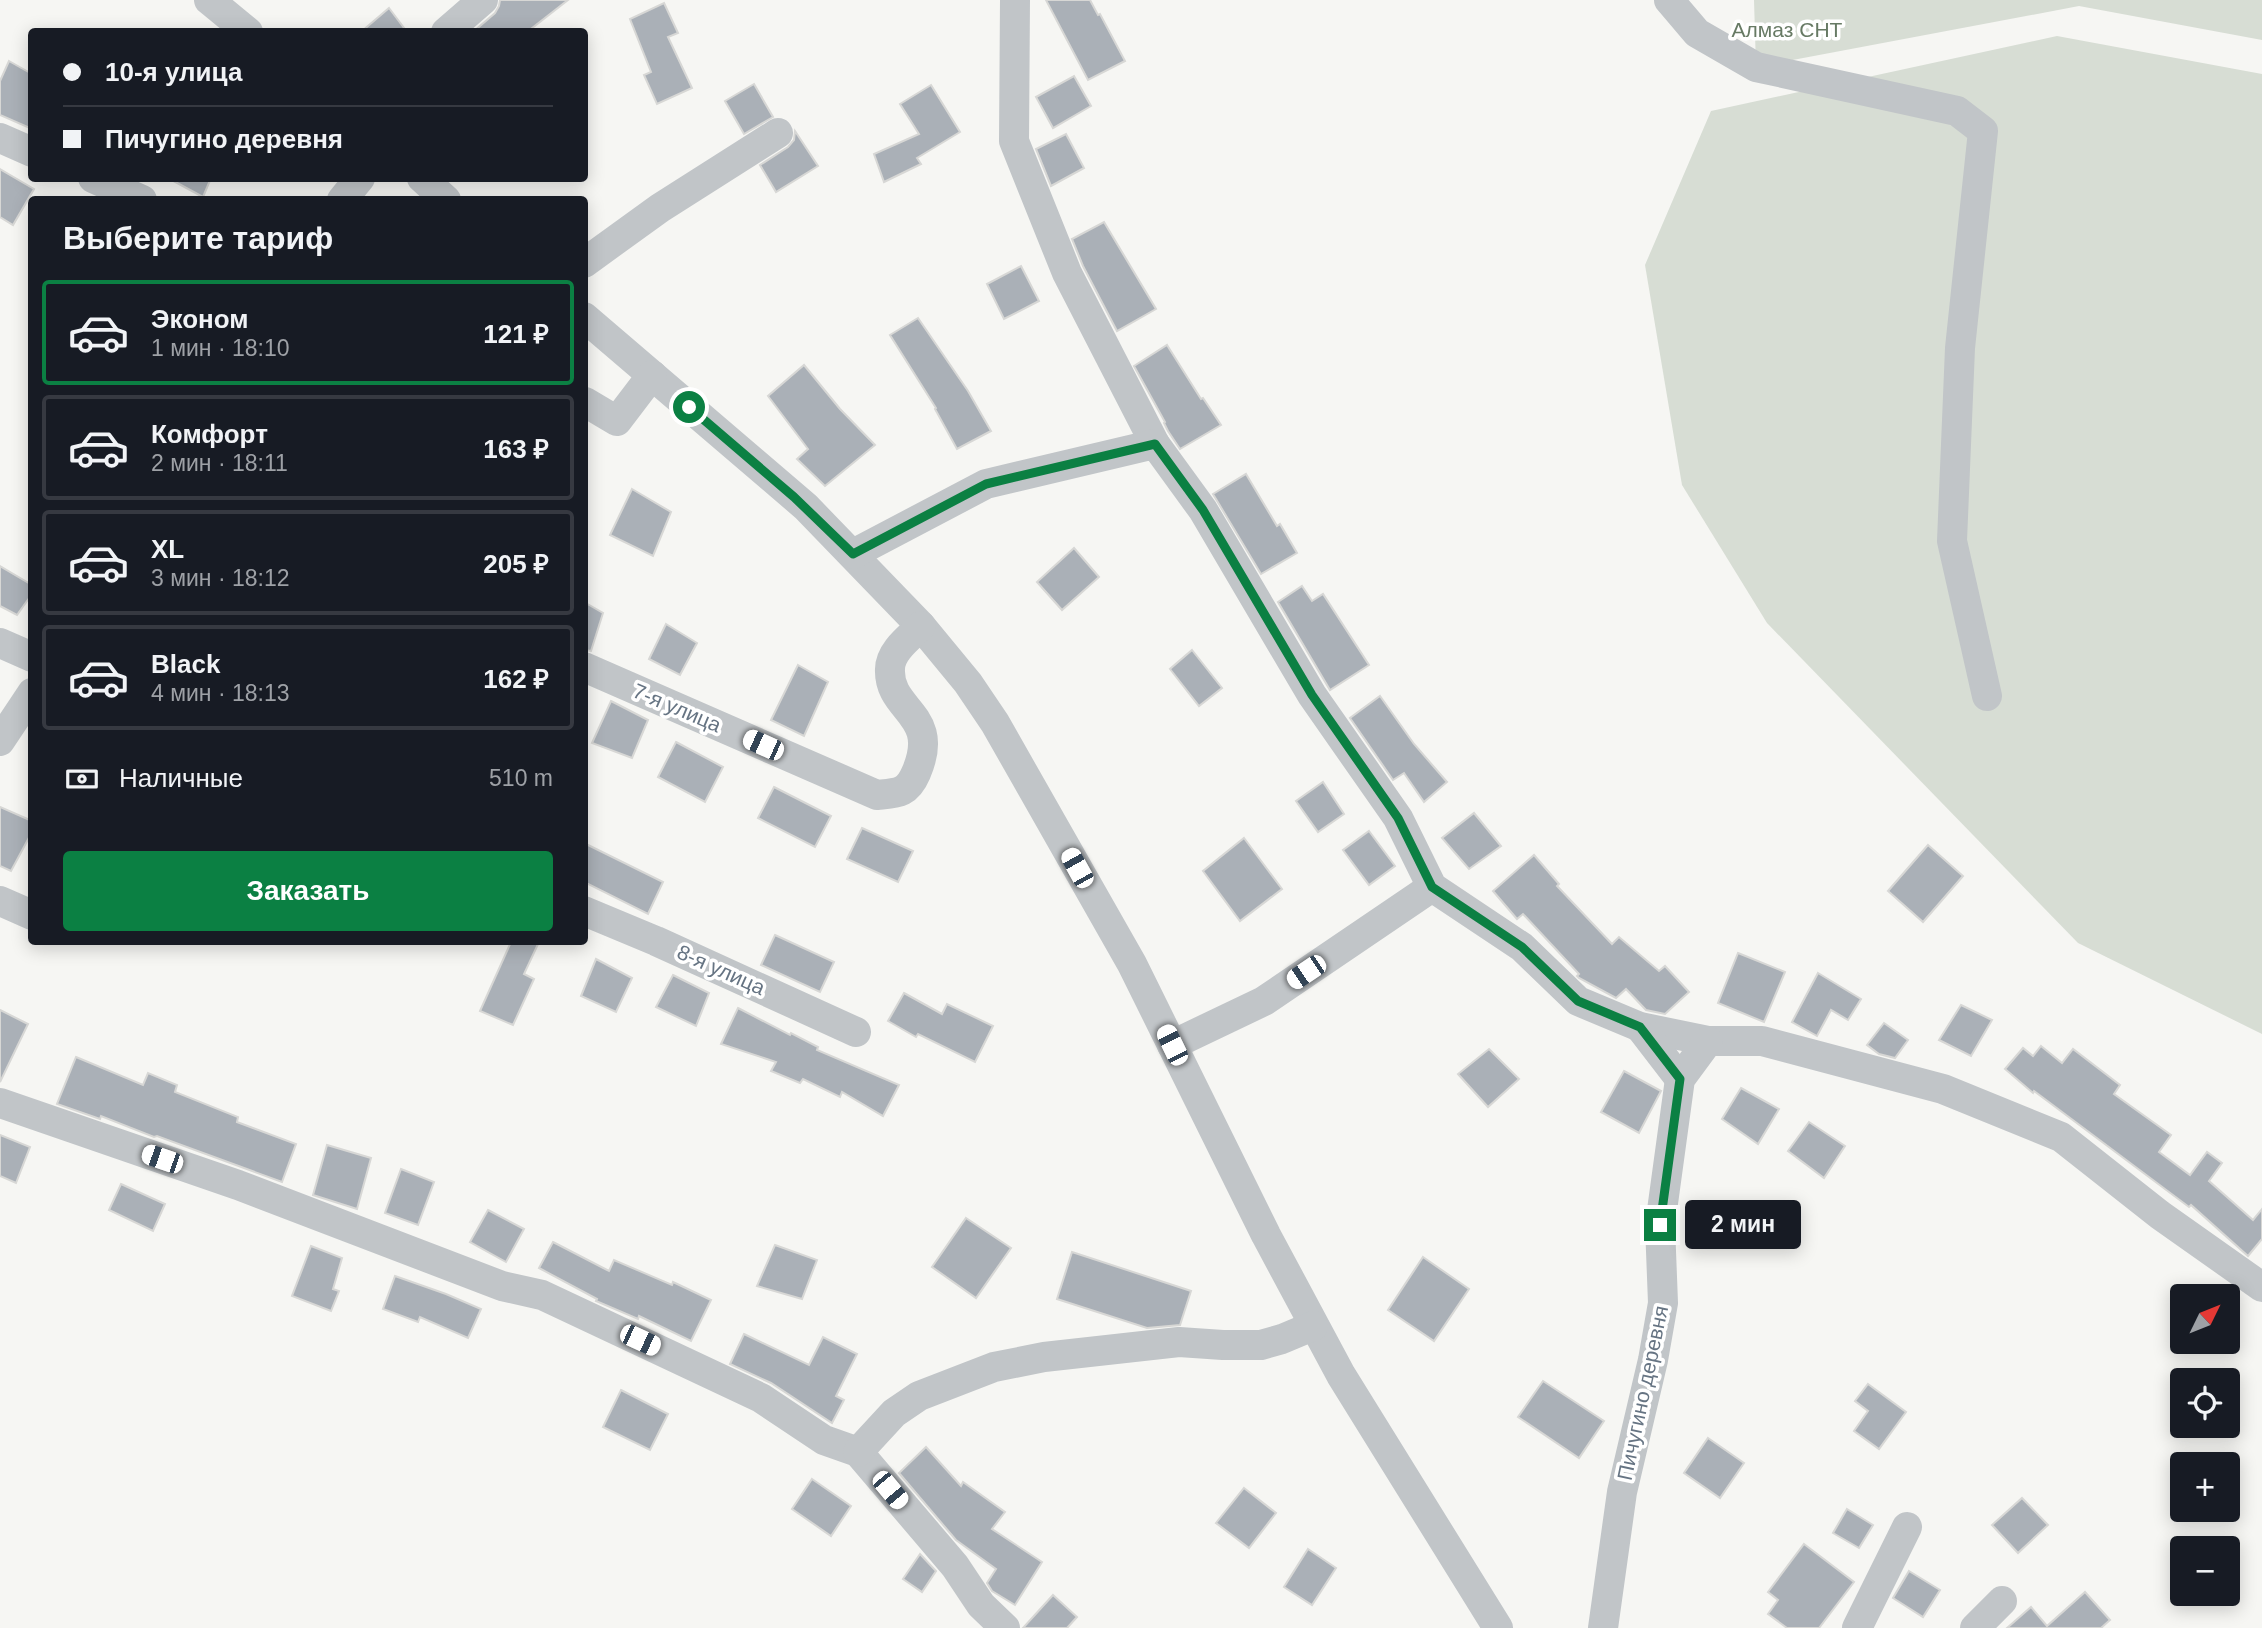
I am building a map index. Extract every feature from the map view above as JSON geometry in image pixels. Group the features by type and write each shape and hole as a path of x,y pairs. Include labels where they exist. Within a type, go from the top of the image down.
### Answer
{"street":[{"path":"209,0 243,28"},
{"path":"451,28 483,0"},
{"path":"1015,0 1014,141 1067,272 1155,444 1203,510 1312,695 1398,818 1432,887 1522,947 1578,1001 1640,1027 1708,1041 1762,1041 1930,1085 2061,1137 2160,1214 2262,1287"},
{"path":"1669,0 1697,33 1756,67 1957,111 1983,131 1959,348 1952,541 1987,696"},
{"path":"588,260 660,208 778,133"},
{"path":"0,138 28,150"},
{"path":"102,182 133,196"},
{"path":"345,196 357,182"},
{"path":"426,182 442,196"},
{"path":"588,320 782,486 853,554 921,626 968,683 995,723 1132,964 1313,1326 1498,1628"},
{"path":"588,404 617,421 652,375"},
{"path":"853,554 986,484 1155,444"},
{"name":"7-я улица","path":"588,669 877,794 900,793 912,782 925,747 922,730 898,694 891,679 890,667 893,656 921,626"},
{"path":"0,643 28,655"},
{"path":"0,741 28,699"},
{"path":"1172,1045 1264,1001 1432,887"},
{"path":"0,901 28,913"},
{"name":"8-я улица","path":"588,913 856,1031"},
{"path":"1640,1027 1680,1079"},
{"name":"Пичугино деревня","path":"1603,1628 1622,1492 1653,1360 1663,1303 1660,1225 1680,1079 1708,1041"},
{"path":"0,1103 238,1185 502,1286 542,1295 761,1398 824,1440 858,1452 955,1566 981,1605 1005,1628"},
{"path":"858,1452 894,1413 919,1396 994,1367 1044,1357 1179,1342 1261,1345 1313,1326"},
{"path":"1857,1628 1908,1527"},
{"path":"1975,1628 2002,1601"}],"green space":[{"name":"Алмаз СНТ","path":"1754,0 2262,0 2262,40 2079,6 1756,67"},
{"path":"2057,36 2262,74 2262,1034 2078,943 1767,623 1682,485 1645,265 1711,111"}],"building":[{"path":"500,0 568,0 532,28 478,28 499,6"},
{"path":"1046,0 1090,0 1125,61 1088,80"},
{"path":"664,3 678,33 668,37 692,88 657,104 644,75 651,72 630,19"},
{"path":"389,8 404,28 366,28"},
{"path":"9,61 28,72 28,127 0,115 0,81"},
{"path":"1074,76 1091,106 1053,128 1036,97"},
{"path":"754,84 773,117 744,134 725,101"},
{"path":"931,85 960,132 917,158 921,164 884,182 874,154 919,134 900,104"},
{"path":"795,131 818,166 776,192 760,165 788,147 794,140"},
{"path":"1066,134 1084,168 1051,186 1036,149"},
{"path":"0,169 34,189 13,225 0,217"},
{"path":"175,182 209,182 201,196"},
{"path":"1104,222 1156,309 1117,331 1072,239"},
{"path":"1021,266 1039,301 1004,319 987,284"},
{"path":"918,318 968,391 991,431 957,449 936,408 890,335"},
{"path":"1167,345 1221,425 1180,449 1134,366"},
{"path":"804,365 840,409 875,445 825,486 797,459 808,449 768,396"},
{"path":"1246,474 1277,526 1280,524 1297,553 1261,574 1213,494"},
{"path":"632,489 671,512 653,556 610,535"},
{"path":"1074,548 1099,577 1062,610 1037,582"},
{"path":"0,566 28,583 28,600 17,615 0,606"},
{"path":"1302,586 1312,601 1323,594 1369,665 1330,690 1278,602"},
{"path":"588,604 603,613 591,651 588,651"},
{"path":"666,624 697,643 680,675 649,659"},
{"path":"1192,650 1222,688 1199,706 1170,669"},
{"path":"798,665 828,682 804,736 771,720"},
{"path":"1380,696 1414,744 1447,782 1424,802 1404,773 1393,780 1350,718"},
{"path":"611,701 648,720 632,758 592,743"},
{"path":"676,742 723,767 705,802 658,777"},
{"path":"1323,782 1344,814 1318,832 1296,801"},
{"path":"774,787 831,816 815,847 758,818"},
{"path":"0,807 28,819 28,839 11,871 0,866"},
{"path":"1474,813 1501,846 1469,869 1442,838"},
{"path":"862,828 913,851 898,882 847,859"},
{"path":"1369,831 1395,866 1369,885 1343,850"},
{"path":"1244,838 1282,889 1240,921 1203,871"},
{"path":"588,845 663,882 648,914 588,884"},
{"path":"1928,845 1963,876 1923,922 1888,891"},
{"path":"1534,855 1559,884 1557,886 1612,944 1619,937 1659,971 1665,966 1689,992 1665,1014 1646,1010 1626,989 1616,998 1579,978 1579,974 1523,914 1517,919 1493,891"},
{"path":"775,935 834,962 820,992 761,965"},
{"path":"510,945 538,945 524,974 534,979 513,1025 480,1011"},
{"path":"1738,953 1785,972 1764,1022 1718,1003"},
{"path":"596,959 632,978 616,1012 581,996"},
{"path":"1818,973 1861,999 1848,1020 1831,1010 1817,1036 1792,1022"},
{"path":"673,975 709,993 696,1026 656,1007"},
{"path":"904,993 942,1014 947,1004 993,1026 975,1062 918,1034 916,1037 888,1021"},
{"path":"1961,1005 1992,1020 1971,1056 1939,1040"},
{"path":"738,1008 818,1047 817,1050 899,1085 883,1116 842,1092 840,1097 803,1079 800,1083 771,1071 776,1062 721,1044"},
{"path":"0,1010 28,1024 0,1082"},
{"path":"1884,1023 1908,1040 1895,1058 1879,1054 1867,1045"},
{"path":"2041,1046 2062,1063 2073,1049 2120,1085 2114,1094 2171,1135 2159,1152 2190,1175 2207,1152 2222,1163 2209,1181 2253,1220 2262,1209 2262,1239 2248,1256 2191,1205 2189,1207 2034,1091 2033,1093 2005,1069 2023,1048 2033,1056"},
{"path":"1489,1049 1519,1079 1488,1107 1458,1074"},
{"path":"76,1057 143,1085 148,1073 177,1085 175,1092 238,1117 237,1122 296,1144 282,1182 101,1116 100,1119 57,1104"},
{"path":"1624,1071 1661,1091 1639,1133 1601,1112"},
{"path":"1741,1088 1779,1109 1758,1144 1722,1119"},
{"path":"1809,1122 1845,1146 1824,1178 1788,1151"},
{"path":"0,1135 30,1147 16,1183 0,1176"},
{"path":"327,1145 371,1158 357,1209 313,1195"},
{"path":"401,1169 434,1182 418,1225 385,1213"},
{"path":"121,1184 165,1204 153,1231 109,1210"},
{"path":"488,1210 524,1229 506,1262 470,1242"},
{"path":"966,1218 1011,1248 976,1298 932,1267"},
{"path":"553,1242 609,1271 614,1260 672,1285 673,1282 711,1300 691,1341 639,1316 638,1319 596,1301 597,1299 539,1268"},
{"path":"775,1245 817,1260 802,1299 757,1286"},
{"path":"311,1246 342,1258 333,1289 339,1291 331,1311 292,1296"},
{"path":"1072,1252 1191,1291 1180,1325 1147,1328 1057,1299"},
{"path":"1423,1257 1469,1289 1434,1341 1388,1310"},
{"path":"395,1276 481,1309 468,1338 420,1317 418,1322 383,1309"},
{"path":"744,1334 809,1365 823,1337 857,1354 836,1396 844,1400 832,1423 771,1383 730,1364"},
{"path":"1543,1381 1604,1421 1579,1458 1518,1417"},
{"path":"1868,1384 1906,1412 1879,1449 1854,1431 1868,1411 1855,1401"},
{"path":"621,1390 668,1414 650,1450 603,1427"},
{"path":"1708,1438 1744,1463 1720,1498 1684,1473"},
{"path":"926,1447 961,1486 963,1482 1005,1512 992,1529 1042,1562 1015,1605 992,1591 987,1583 996,1569 956,1540 899,1473"},
{"path":"812,1479 851,1506 831,1536 792,1509"},
{"path":"1244,1488 1276,1513 1249,1548 1216,1523"},
{"path":"2022,1498 2048,1525 2018,1553 1992,1525"},
{"path":"1847,1509 1873,1525 1859,1548 1833,1533"},
{"path":"1804,1544 1854,1582 1819,1628 1787,1628 1768,1614 1778,1600 1768,1592"},
{"path":"1308,1549 1336,1568 1312,1605 1284,1587"},
{"path":"920,1554 936,1571 922,1592 903,1579"},
{"path":"1909,1571 1940,1590 1923,1617 1893,1598"},
{"path":"2085,1592 2110,1620 2101,1628 2007,1628 2031,1607 2047,1626"},
{"path":"1053,1595 1077,1617 1067,1628 1023,1628"}],"route":[{"path":"689,407 806,507 853,554 986,484 1155,444 1203,510 1312,695 1398,818 1432,887 1522,947 1578,1001 1640,1027 1680,1079 1660,1225"}]}
